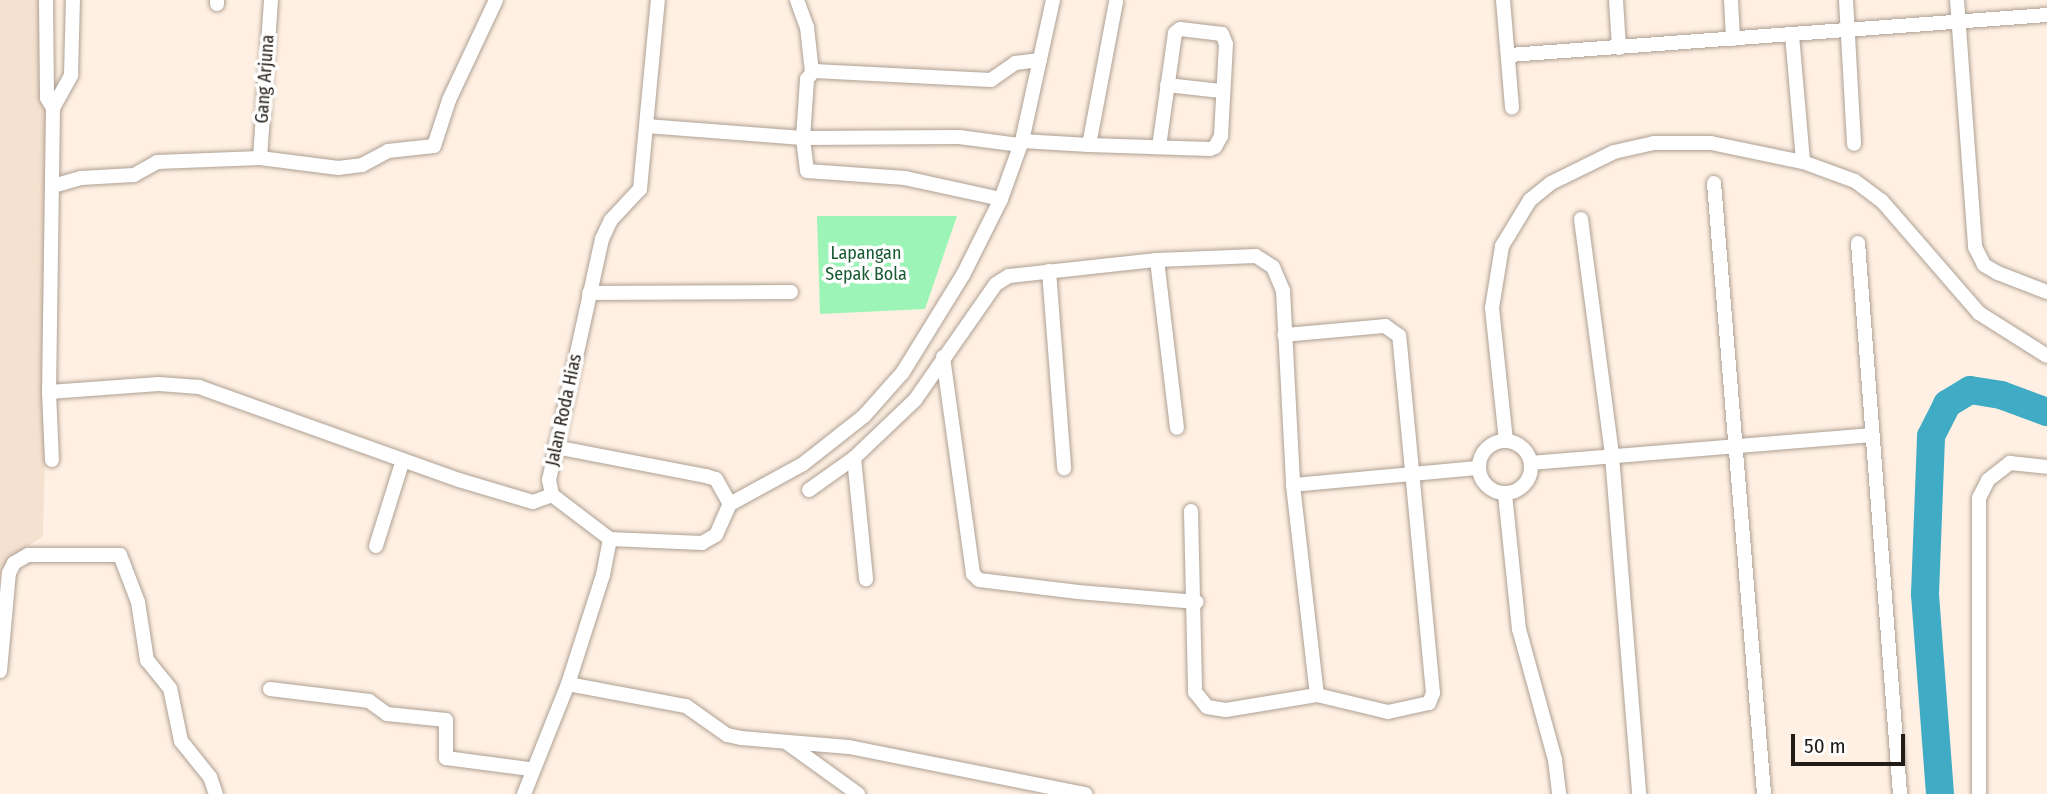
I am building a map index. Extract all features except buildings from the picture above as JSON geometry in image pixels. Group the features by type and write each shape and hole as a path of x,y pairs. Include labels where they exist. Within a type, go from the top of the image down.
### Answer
{"street":[{"path":"46,0 47,98 53,108"},
{"path":"52,460 49,392 53,108 71,75 73,0"},
{"name":"Gang Arjuna","path":"260,158 271,0"},
{"path":"53,186 80,178 134,175 156,162 260,158 338,168 362,164 388,151 436,145 449,100 496,0"},
{"name":"Jalan Roda Hias","path":"552,495 550,480 555,447 589,293 607,226 640,189 658,0"},
{"path":"797,0 807,27 811,72 807,79 803,138 806,168 810,172 905,178 1001,199"},
{"path":"49,392 159,384 199,387 403,460 533,502 552,495 610,539 702,542 716,535 730,503 803,464 881,398 930,331 1001,199 1021,143 1053,0"},
{"path":"1503,0 1510,55 1512,108"},
{"path":"1616,0 1619,48"},
{"path":"1731,0 1733,39"},
{"path":"1846,0 1854,144"},
{"path":"1957,0 1975,247 1984,265 1998,274 2047,292"},
{"path":"1089,145 1116,2"},
{"path":"1510,55 2047,15"},
{"path":"646,125 803,138 959,137 1021,143 1210,149 1218,144 1225,38 1211,31 1180,29 1175,33 1159,147"},
{"path":"1792,35 1802,162"},
{"path":"811,72 990,80 1015,63 1040,60"},
{"path":"1167,85 1221,91"},
{"path":"1506,441 1492,288 1502,246 1530,200 1574,169 1654,143 1711,143 1802,162 1855,181 1882,201 1979,313 2047,356"},
{"path":"1714,183 1764,794"},
{"path":"1581,219 1612,456 1639,794"},
{"path":"1858,243 1869,435 1900,794"},
{"path":"809,490 854,458 915,400 996,284 1017,273 1244,254 1265,261 1282,281 1293,485 1317,695"},
{"path":"1157,260 1177,428"},
{"path":"1049,271 1064,468"},
{"path":"589,293 790,292"},
{"path":"1191,511 1197,601 1195,692 1207,707 1226,710 1317,695 1388,712 1429,703 1433,693 1402,344 1396,331 1385,326 1283,335"},
{"path":"943,357 973,574 979,580 1078,592 1197,601"},
{"path":"1531,463 1869,435"},
{"path":"1506,441 1522,447 1531,463 1528,481 1505,494 1483,483 1478,468 1489,446 1506,441"},
{"path":"555,447 706,476 716,480 730,503"},
{"path":"854,458 866,579"},
{"path":"376,546 403,460"},
{"path":"1979,794 1979,498 1988,480 2010,463 2047,467"},
{"path":"1293,485 1478,468"},
{"path":"1505,494 1519,629 1555,760 1559,794"},
{"path":"524,794 530,769 568,684 603,575 610,539"},
{"path":"0,671 9,573 14,563 28,555 120,555 138,601 147,660 170,688 181,741 210,777 216,794"},
{"path":"568,684 675,703 727,735 913,758 1085,794"},
{"path":"270,689 369,701 387,714 446,720 446,758 530,769"},
{"path":"786,742 858,794"}],"shaded area":[{"path":"0,0 48,0 52,175 43,536 21,551 0,576"}],"green space":[{"name":"Lapangan Sepak Bola","path":"817,216 957,216 925,309 820,314"}],"waterway":[{"path":"1940,794 1925,594 1931,436 1947,404 1970,390 2001,395 2047,412"}]}
